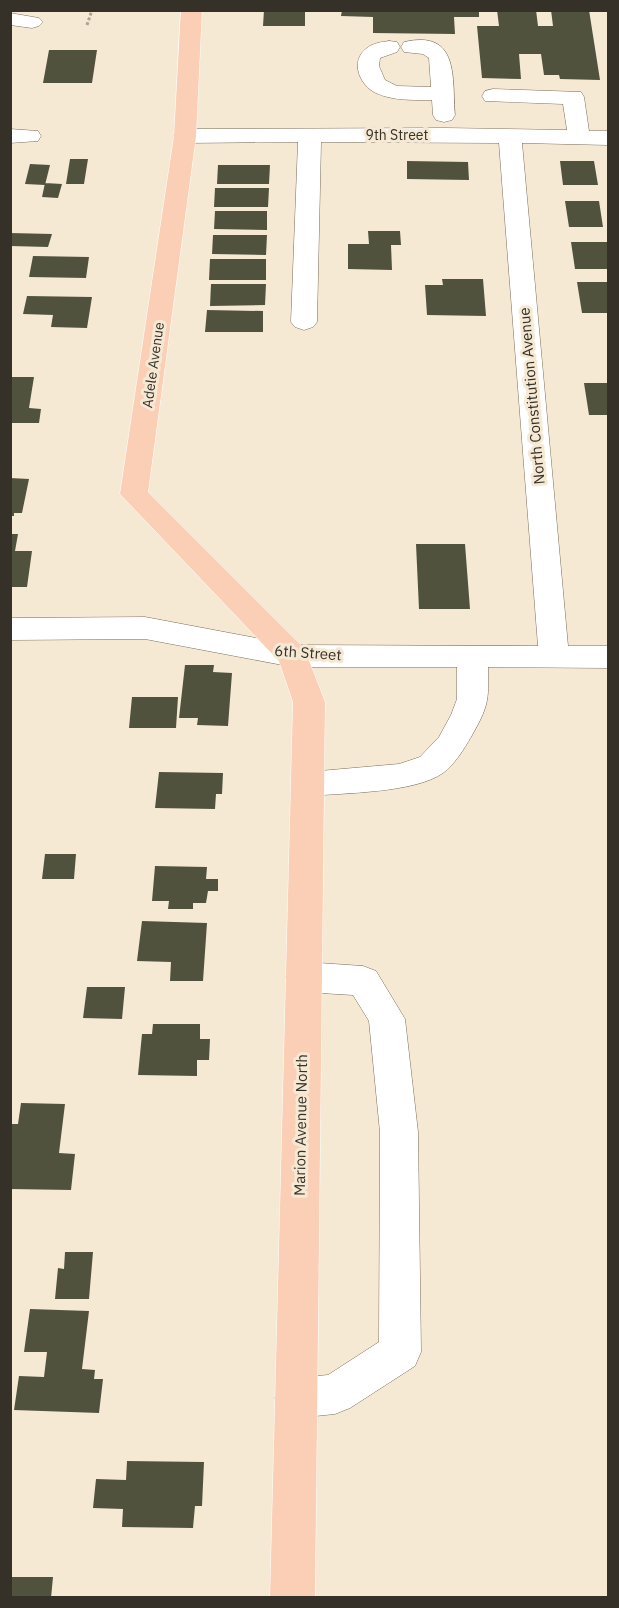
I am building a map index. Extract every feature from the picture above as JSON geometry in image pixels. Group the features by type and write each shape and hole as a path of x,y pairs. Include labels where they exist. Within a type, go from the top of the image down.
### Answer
{"main road":[{"name":"Adele Avenue","path":"192,10 185,136 134,494 293,656"},
{"name":"Marion Avenue North","path":"292,1598 309,702 293,656"}],"street":[{"path":"10,19 33,21"},
{"path":"389,47 374,51 369,57 368,67 372,81 386,90 395,92 443,93"},
{"path":"412,47 427,48 436,52 440,58 445,135"},
{"path":"493,96 573,97 579,138"},
{"path":"304,322 310,135"},
{"name":"9th Street","path":"185,136 445,135 609,138"},
{"name":"North Constitution Avenue","path":"510,136 554,656"},
{"name":"6th Street","path":"10,629 145,628 293,656 609,657"},
{"path":"308,784 401,776 431,765 450,745 467,715 473,699 472,656"},
{"path":"296,1398 335,1394 400,1352 399,1132 387,1019 363,981 304,977"}],"path":[{"path":"87,25 92,10"}],"building":[{"path":"264,10 305,10 305,26 263,26"},
{"path":"342,10 479,10 479,17 454,17 455,34 373,33 373,17 341,16"},
{"path":"497,10 536,10 538,26 553,26 551,10 589,10 600,80 560,79 559,75 544,75 541,54 519,54 521,79 482,78 477,26 499,26"},
{"path":"49,50 97,50 92,83 43,83"},
{"path":"70,159 88,159 84,184 66,184"},
{"path":"407,161 468,162 469,180 407,179"},
{"path":"560,161 594,161 598,185 563,185"},
{"path":"30,164 50,165 45,185 25,184"},
{"path":"218,165 270,165 269,184 217,184"},
{"path":"45,183 62,184 58,198 42,197"},
{"path":"215,188 269,188 268,207 214,207"},
{"path":"565,201 599,201 603,227 569,227"},
{"path":"215,211 267,211 267,230 214,229"},
{"path":"368,231 400,231 401,245 391,245 392,270 348,269 348,244 369,244"},
{"path":"10,233 52,234 48,247 10,246"},
{"path":"213,235 267,235 266,255 212,254"},
{"path":"571,242 608,242 608,269 575,269"},
{"path":"33,256 89,257 86,278 29,277"},
{"path":"210,259 266,259 266,280 209,280"},
{"path":"442,279 483,279 486,316 427,315 425,285 443,285"},
{"path":"577,282 608,282 608,313 582,313"},
{"path":"211,284 266,284 265,305 210,306"},
{"path":"27,296 92,297 87,328 51,327 53,315 23,314"},
{"path":"207,310 263,311 263,332 205,332"},
{"path":"10,377 34,377 29,408 41,409 39,423 10,423"},
{"path":"584,383 608,383 608,415 589,415"},
{"path":"10,478 29,479 22,513 14,513 14,516 10,516"},
{"path":"10,534 18,534 15,551 32,551 27,587 10,587"},
{"path":"416,544 465,544 470,609 419,609"},
{"path":"185,665 214,665 213,672 232,673 228,726 197,725 198,718 179,718"},
{"path":"132,697 178,697 176,728 129,728"},
{"path":"159,772 223,773 222,794 216,794 215,809 155,808"},
{"path":"45,854 76,854 74,879 42,879"},
{"path":"155,866 207,867 206,879 218,879 218,891 208,891 206,903 193,903 193,909 168,909 169,901 152,901"},
{"path":"142,921 207,923 203,981 170,981 171,962 137,961"},
{"path":"87,987 125,987 122,1019 83,1018"},
{"path":"153,1024 200,1024 200,1039 210,1039 209,1060 197,1060 197,1076 138,1075 142,1034 152,1034"},
{"path":"21,1103 65,1104 59,1153 75,1154 71,1190 10,1189 10,1124 18,1124"},
{"path":"65,1252 93,1252 89,1299 55,1299 58,1268 64,1269"},
{"path":"30,1309 89,1311 82,1369 95,1370 94,1379 103,1379 99,1413 14,1410 19,1376 44,1377 47,1352 24,1352"},
{"path":"127,1461 204,1462 202,1506 195,1506 193,1528 122,1527 123,1509 93,1508 96,1479 126,1480"},
{"path":"10,1577 53,1577 51,1598 10,1598"}]}
